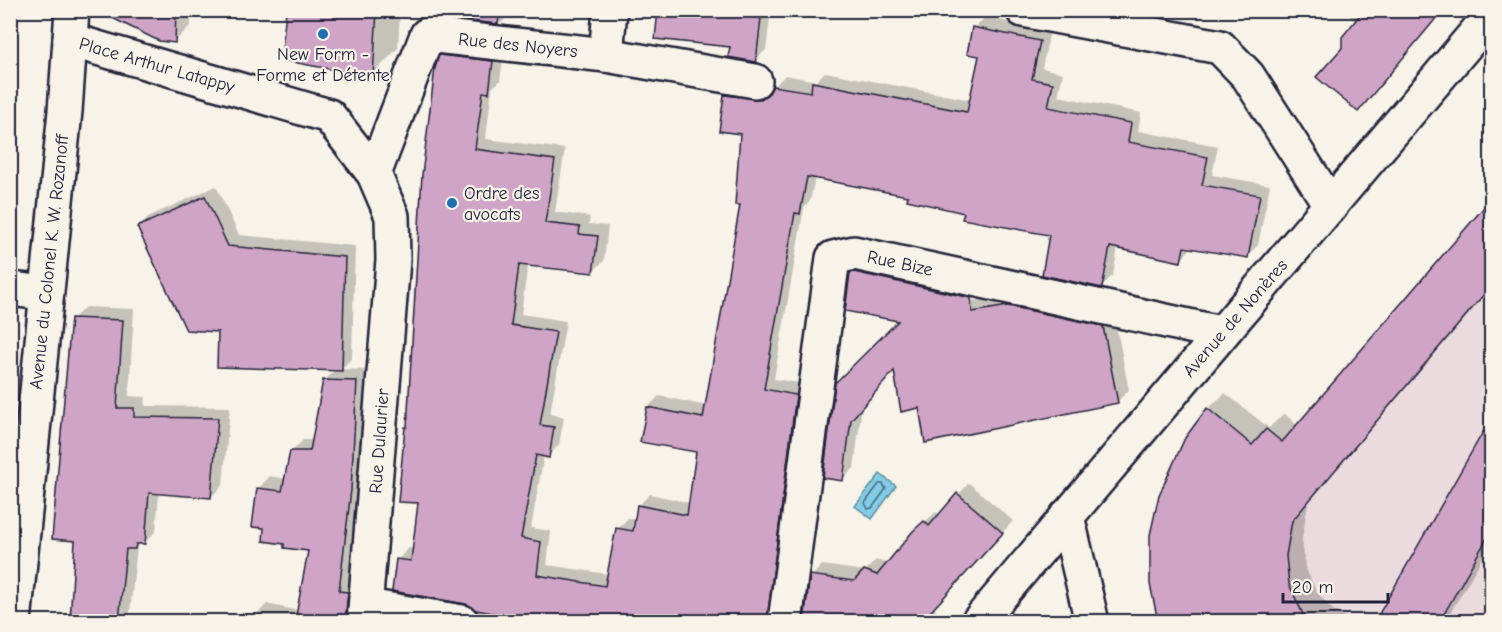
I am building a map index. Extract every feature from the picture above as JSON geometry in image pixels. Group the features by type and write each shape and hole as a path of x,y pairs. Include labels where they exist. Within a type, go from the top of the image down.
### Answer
{"street":[{"path":"606,55 610,10"},
{"path":"1023,10 1220,47 1248,76 1331,206"},
{"name":"Avenue de Nonères","path":"978,621 1491,14"},
{"name":"Rue des Noyers","path":"374,174 429,23 754,81"},
{"name":"Place Arthur Latappy","path":"71,25 329,116 374,174 392,216 393,260"},
{"name":"Avenue du Colonel K. W. Rozanoff","path":"14,621 71,25"},
{"name":"Rue Bize","path":"785,621 833,258 854,253 1221,333"},
{"name":"Rue Dulaurier","path":"366,614 393,260"},
{"path":"10,289 45,293"},
{"path":"1067,516 1092,621"},
{"path":"366,614 462,621"}],"shaded area":[{"path":"1491,199 1491,621 1158,622 1150,584 1159,495 1185,438 1241,457 1266,429 1281,441"}],"water":[{"path":"880,474 896,486 872,519 855,506"}],"building":[{"path":"96,10 176,10 175,43 159,41"},
{"path":"286,10 377,10 373,77 281,60"},
{"path":"442,10 500,10 498,24 441,18"},
{"path":"658,10 707,10 761,18 756,62 728,57 730,47 655,39"},
{"path":"1364,10 1443,10 1358,112 1316,77 1342,48 1342,37"},
{"path":"972,27 1040,41 1032,79 1053,83 1048,107 1131,123 1128,142 1208,157 1202,185 1260,195 1248,258 1184,247 1181,262 1110,247 1102,288 1042,275 1049,235 962,219 964,213 907,200 908,196 807,177 800,214 795,213 764,389 796,395 767,621 537,621 476,610 465,604 392,591 396,559 411,561 418,503 398,502 405,427 407,427 422,175 435,68 439,55 493,61 489,93 483,92 475,149 555,160 545,223 580,227 579,234 598,236 593,273 519,265 511,325 556,332 540,425 554,427 549,458 536,455 521,538 541,542 537,575 605,586 616,528 633,531 637,505 687,515 696,452 640,442 647,407 703,418 740,205 735,205 740,134 719,131 724,95 761,99 769,93 773,86 811,92 812,82 967,112 979,56 967,54"},
{"path":"205,196 228,246 345,257 342,371 217,367 218,332 186,330 137,227"},
{"path":"1491,199 1491,286 1292,521 1286,556 1289,584 1306,621 1158,621 1150,584 1150,535 1159,495 1185,438 1207,408 1252,445 1266,429 1282,442"},
{"path":"850,273 971,298 972,312 1008,306 1103,326 1118,403 925,443 919,408 901,412 894,371 851,420 843,481 823,478 835,383 898,321 845,311"},
{"path":"71,318 123,320 117,408 134,408 134,417 218,418 211,498 149,493 145,544 136,544 135,549 126,549 119,621 70,621 75,541 52,539"},
{"path":"323,380 357,381 351,490 339,591 348,592 345,621 295,621 308,551 284,548 284,544 263,541 264,528 252,527 257,488 282,491 290,451 310,451"},
{"path":"1491,418 1491,531 1440,621 1375,621"},
{"path":"957,493 1003,533 922,621 804,621 810,575 854,581 864,570 877,575 913,531 924,521 929,526"}],"place":[{"name":"New Form - Forme et Détente","path":"323,34"},
{"name":"Ordre des avocats","path":"452,203"}]}
